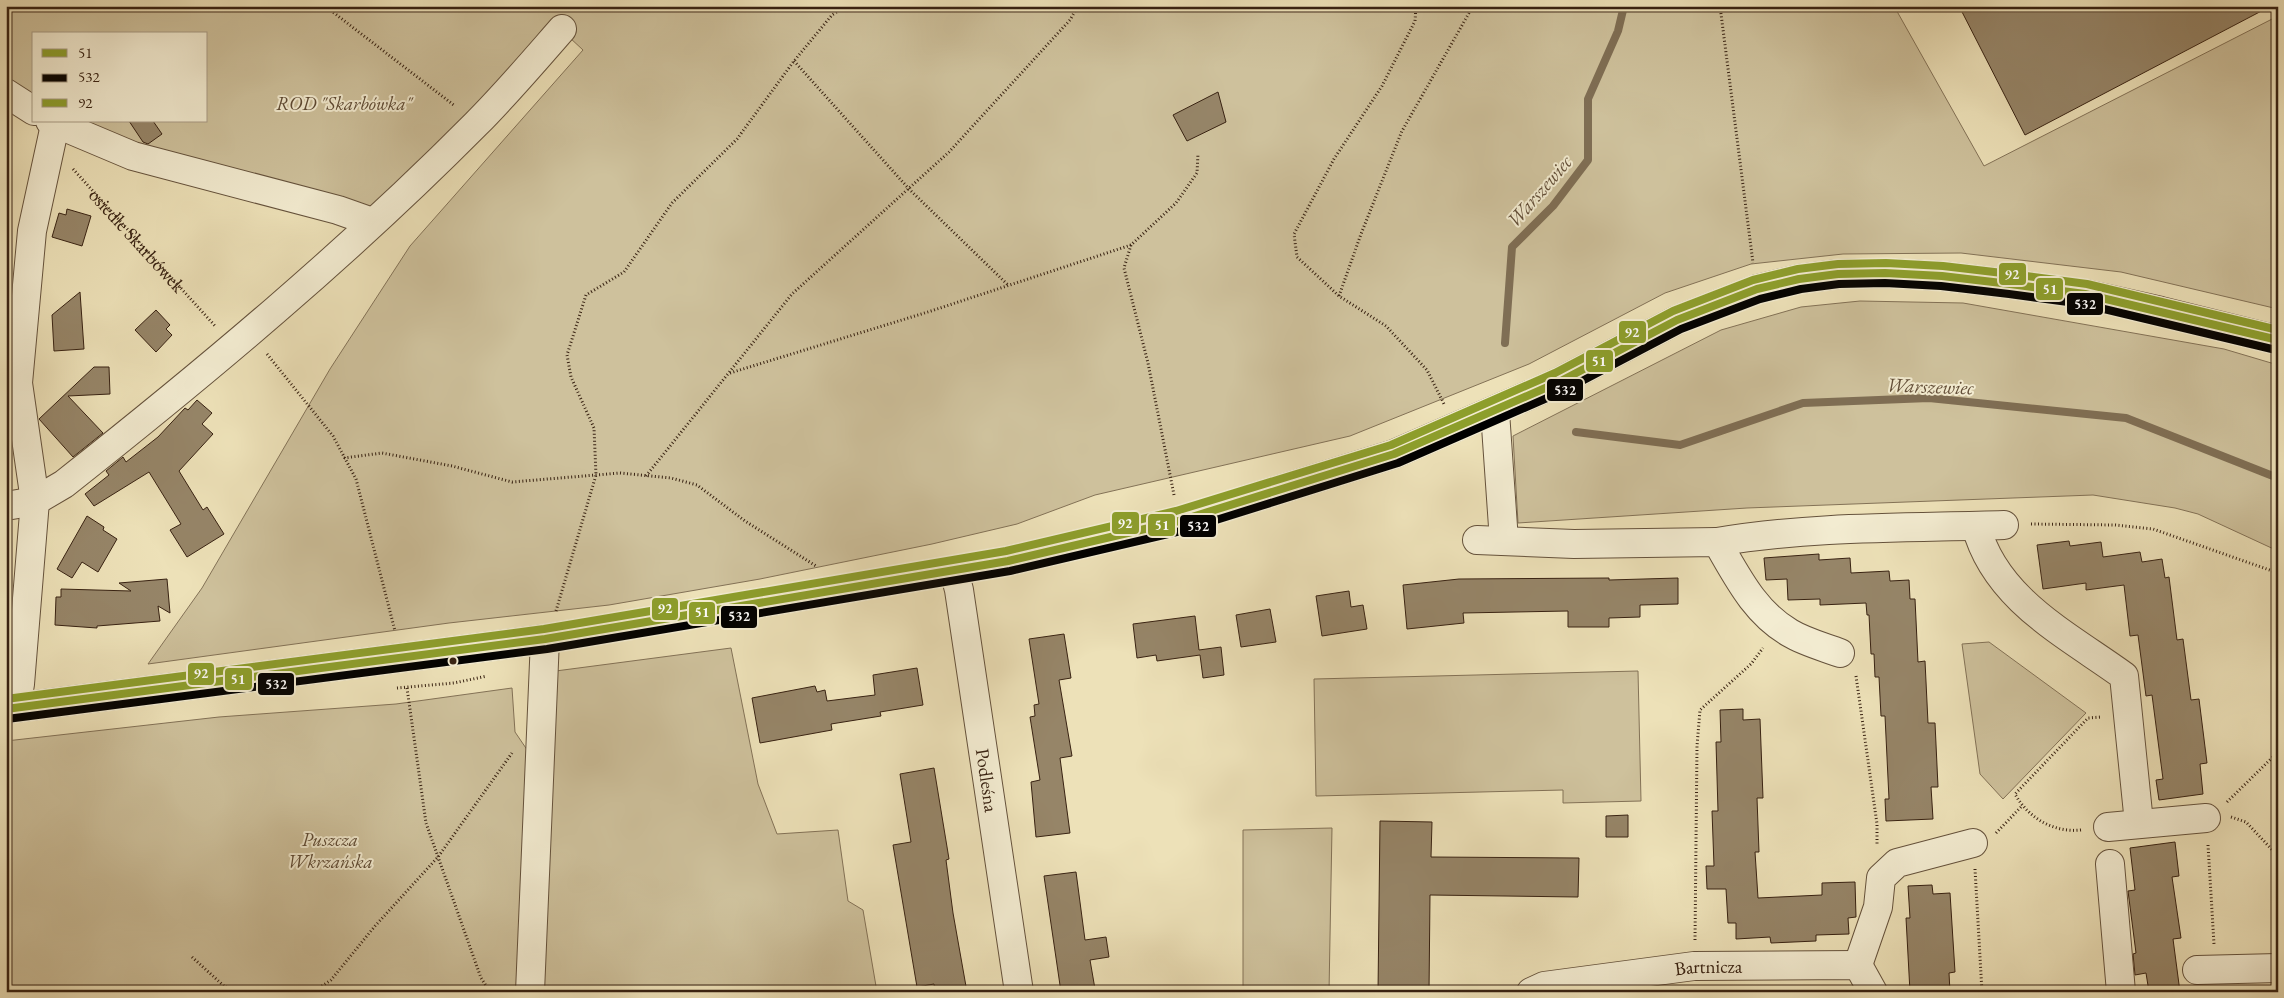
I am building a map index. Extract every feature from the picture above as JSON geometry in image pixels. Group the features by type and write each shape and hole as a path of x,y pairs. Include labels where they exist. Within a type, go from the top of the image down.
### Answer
{"street":[{"path":"6,506 35,501 64,484 242,339 407,192 478,123 562,29"},
{"path":"6,93 32,110"},
{"path":"46,122 32,231 18,383 35,501 20,684 11,709 545,639 1008,560 1179,520 1394,454 1495,412 1559,382 1677,320 1757,289 1799,278 1838,274 1942,276 2085,294 2278,340"},
{"path":"53,122 133,156 338,210 372,222"},
{"path":"1495,412 1504,541"},
{"path":"1477,540 1574,544 1717,542 1790,532 2004,525"},
{"path":"1976,526 1988,559 2014,595 2124,676 2140,824"},
{"path":"1717,542 1752,601 1792,634 1840,653"},
{"name":"Podleśna","path":"954,570 959,590 1019,992"},
{"path":"530,992 545,639"},
{"path":"2108,827 2212,815"},
{"path":"1873,992 1858,965 1878,907 1881,878 1897,863 1973,843"},
{"path":"2110,864 2121,992"},
{"name":"Bartnicza","path":"1531,992 1544,986 1694,966 1858,965"},
{"path":"2206,969 2278,968"}],"path":[{"path":"326,6 478,123"},
{"path":"545,639 566,581 596,475 594,428 571,377 567,354 586,295 624,272 672,203 736,139 794,61 832,15 846,6"},
{"path":"646,476 792,294 949,152 1070,20 1078,6"},
{"path":"1416,6 1415,21 1382,86 1334,159 1294,234 1297,257 1339,296 1386,326 1427,370 1446,410"},
{"path":"1339,296 1361,234 1402,131 1473,6"},
{"path":"1720,6 1757,289"},
{"path":"794,61 909,189 1008,285"},
{"name":"osiedle Skarbówek","path":"48,122 73,170 242,339 333,436 356,479 397,639 407,688 426,823 481,978 490,992"},
{"path":"729,373 1131,245 1176,203 1197,173 1198,154"},
{"path":"1131,245 1124,268 1148,363 1179,520"},
{"path":"344,458 382,453 452,466 512,482 620,473 671,478 697,485 745,521 818,568"},
{"path":"2004,525 2070,524 2153,529 2278,573"},
{"path":"1694,966 1697,746 1700,710 1751,664 1779,625"},
{"path":"1840,653 1855,672 1877,824 1877,848"},
{"path":"2108,827 2072,831 2047,826 2022,806 2015,794 2088,718 2128,712"},
{"path":"313,992 331,980 374,926 438,857 513,752"},
{"path":"2206,969 2212,815 2278,752"},
{"path":"1982,992 1973,843 1996,833 2022,806"},
{"path":"2278,808 2278,822"},
{"path":"2212,815 2246,822 2278,856"},
{"path":"192,957 225,987 278,992"}],"green space":[{"name":"ROD \"Skarbówka\"","path":"6,6 1894,6 1984,166 2278,16 2278,309 2121,272 1961,253 1843,254 1751,264 1665,293 1529,364 1350,436 1095,495 1017,524 932,544 760,579 609,605 449,623 148,664 202,588 330,369 410,246 583,50 555,24 470,117 369,213 160,152 79,122 208,122 208,32 32,32 32,97 6,80"},
{"path":"1860,301 1963,303 2224,349 2278,365 2278,551 2198,514 2175,508 2093,495 1747,508 1518,523 1513,436 1721,330 1801,307"},
{"path":"1989,642 2086,713 2003,799 1980,774 1962,644"},
{"name":"Puszcza Wkrzańska","path":"731,648 758,784 777,834 838,830 848,901 863,910 877,992 6,992 6,741 219,717 396,704 512,688 515,732 532,757 548,672"},
{"path":"1638,671 1641,801 1563,803 1563,790 1316,796 1314,679"},
{"path":"1332,828 1329,992 1243,992 1243,830"}],"building":[{"path":"1959,6 2271,6 2025,135"},
{"path":"1218,92 1226,122 1187,141 1173,115"},
{"path":"130,122 154,122 162,134 148,144 143,142"},
{"path":"67,209 91,216 82,246 52,237 59,213 66,215"},
{"path":"80,292 84,349 54,351 52,315"},
{"path":"156,310 170,325 166,329 172,335 156,352 135,330"},
{"path":"94,367 109,367 110,394 68,396 103,433 73,457 39,419"},
{"path":"197,400 212,413 202,424 213,434 179,471 203,510 207,507 224,534 187,557 170,530 181,524 149,472 94,506 85,494 109,475 106,471 123,457 126,462 158,437 185,408 188,410"},
{"path":"87,516 104,527 103,530 117,539 98,572 82,562 72,578 57,569"},
{"path":"2069,541 2070,546 2101,542 2103,557 2140,552 2142,562 2162,559 2165,578 2169,577 2177,640 2183,639 2191,700 2199,699 2207,763 2200,764 2203,794 2159,800 2156,780 2163,779 2152,695 2146,696 2138,635 2130,636 2124,585 2086,590 2086,583 2043,589 2037,545"},
{"path":"1819,554 1819,560 1850,558 1851,573 1889,571 1890,581 1909,580 1910,599 1915,599 1918,662 1925,661 1928,723 1935,723 1938,787 1931,787 1933,819 1886,821 1885,799 1889,799 1885,716 1881,716 1879,677 1875,677 1874,654 1871,654 1869,615 1867,615 1866,603 1820,605 1820,599 1788,600 1787,579 1766,580 1764,558"},
{"path":"1609,578 1609,580 1678,578 1678,604 1640,605 1640,617 1609,618 1609,627 1568,627 1568,611 1463,613 1464,623 1407,629 1403,585 1459,579"},
{"path":"167,579 170,613 158,606 160,621 97,626 97,628 55,625 56,597 61,597 61,589 131,591 119,583"},
{"path":"1349,591 1351,607 1363,605 1367,629 1322,636 1316,596"},
{"path":"1270,609 1276,642 1241,647 1236,615"},
{"path":"1195,616 1199,650 1221,647 1224,675 1203,678 1200,655 1157,661 1156,655 1137,658 1133,624"},
{"path":"1064,634 1071,678 1059,680 1072,756 1060,758 1070,833 1036,837 1031,782 1040,780 1030,717 1035,716 1034,705 1039,704 1029,639"},
{"path":"917,668 923,705 880,712 881,716 831,724 832,730 760,743 752,698 815,686 817,692 825,690 827,701 875,695 873,675"},
{"path":"1743,709 1743,720 1760,719 1763,798 1757,798 1759,852 1755,852 1758,898 1822,895 1822,883 1855,882 1856,917 1848,918 1849,934 1816,935 1816,941 1771,943 1770,937 1736,939 1736,923 1728,923 1726,889 1707,889 1706,866 1714,866 1712,811 1718,811 1716,742 1721,742 1720,710"},
{"path":"934,768 949,859 946,860 953,913 967,992 935,992 934,984 917,987 893,845 911,842 900,774"},
{"path":"1628,815 1628,837 1606,837 1606,816"},
{"path":"1380,821 1432,822 1431,857 1579,858 1578,897 1430,895 1429,992 1378,992"},
{"path":"2175,842 2179,876 2172,877 2181,938 2173,939 2180,992 2149,992 2146,973 2135,975 2133,954 2136,953 2128,891 2135,890 2130,848"},
{"path":"1076,872 1085,940 1106,937 1109,957 1090,960 1095,989 1061,992 1044,876"},
{"path":"1932,885 1933,894 1950,893 1955,972 1949,973 1950,992 1910,992 1906,918 1910,918 1908,886"}],"waterway":[{"name":"Warszewiec","path":"1505,343 1512,247 1553,206 1588,160 1588,99 1618,31 1624,6"},
{"name":"Warszewiec","path":"1576,432 1680,445 1803,403 1929,398 2126,418 2278,478"}],"transit line":[{"name":"92","path":"6,699 544,629 1006,551 1176,511 1391,445 1555,373 1673,311 1753,280 1798,269 1838,264 1886,263 1943,266 2011,274 2087,284 2278,330"},
{"name":"51","path":"6,709 545,639 1008,561 1179,521 1394,454 1559,382 1677,320 1757,289 1799,279 1838,274 1885,273 1942,276 2010,284 2085,294 2278,340"},
{"name":"532","path":"7,719 547,649 1010,571 1181,531 1398,463 1563,391 1681,329 1760,299 1801,289 1839,284 1885,283 1941,286 2009,294 2083,304 2276,350"}]}
